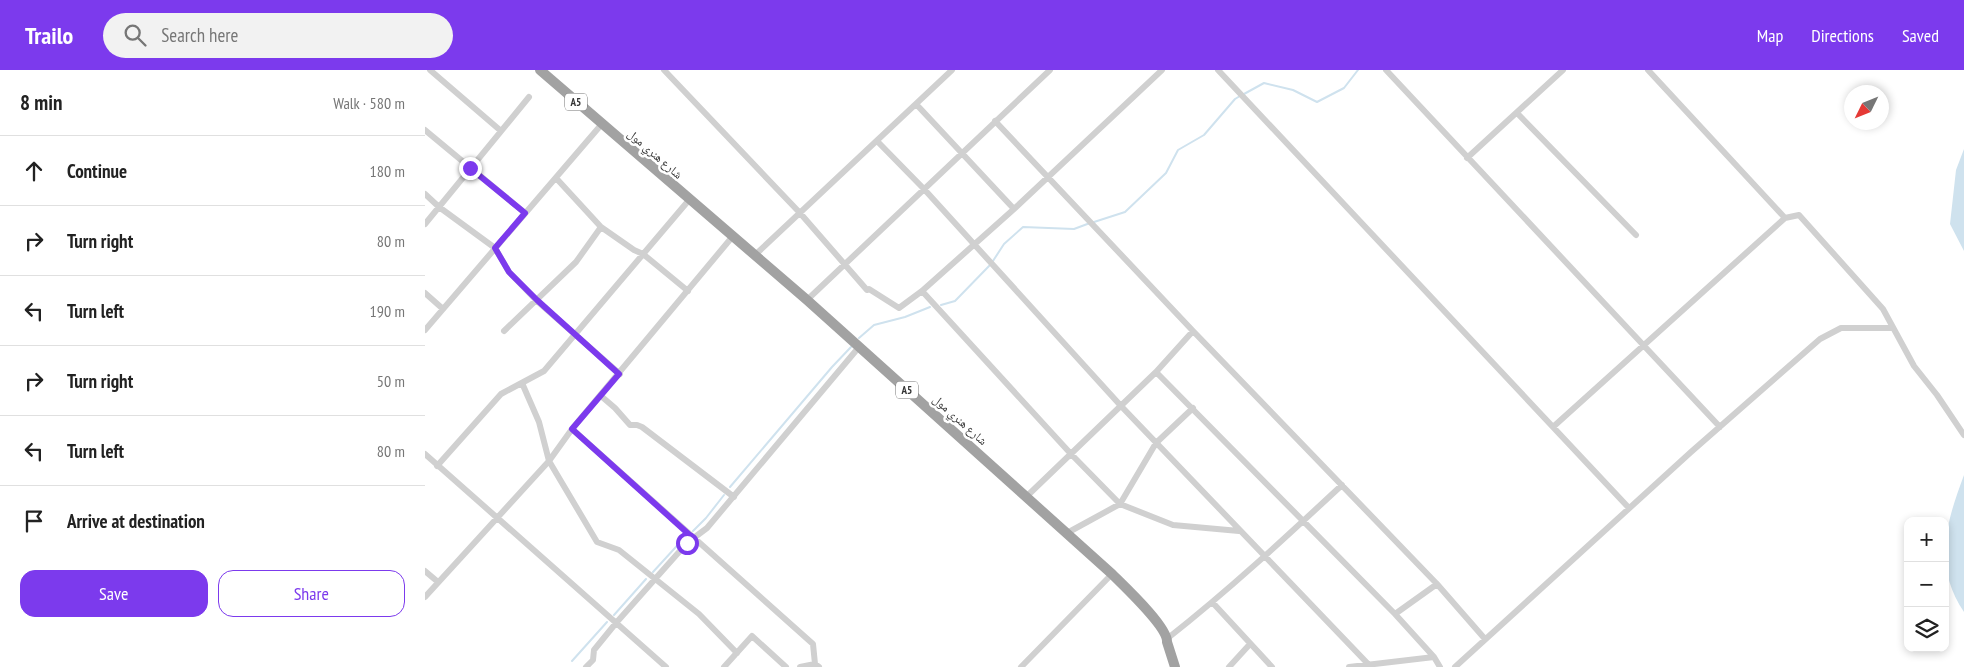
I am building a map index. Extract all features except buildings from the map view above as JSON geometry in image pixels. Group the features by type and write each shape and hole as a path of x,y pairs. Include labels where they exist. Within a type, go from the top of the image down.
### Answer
{"highway":[{"name":"A5","path":"540,70 601,125"},
{"name":"شارع هنري مول","path":"601,125 807,300 1112,574 1151,614 1168,638 1167,642 1175,667"}],"street":[{"path":"430,70 501,131"},
{"path":"664,70 800,213 867,290 869,289 899,308 922,291 1048,178 1162,70"},
{"path":"755,255 952,70"},
{"path":"807,300 1050,70"},
{"path":"1218,70 1629,508"},
{"path":"1386,70 1719,427"},
{"path":"1467,158 1563,70"},
{"path":"1648,70 1785,218"},
{"path":"425,224 529,97"},
{"path":"916,104 1013,209"},
{"path":"1517,112 1636,235"},
{"path":"995,121 1193,331 1437,584 1485,638"},
{"path":"425,330 601,125"},
{"path":"425,130 525,213"},
{"path":"877,141 924,189 1121,406 1370,666"},
{"path":"556,178 601,227 634,250 643,254 688,291"},
{"path":"425,194 439,207 495,248 509,272 619,374"},
{"path":"437,466 501,394 544,370 689,200"},
{"path":"1553,427 1785,218 1799,215 1883,309 1914,366 1937,395 1964,435"},
{"path":"504,330 577,262 601,227"},
{"path":"425,597 549,460 572,429 733,236"},
{"path":"922,291 1071,454 1120,504 1173,525 1239,531"},
{"path":"425,293 443,309"},
{"path":"1455,667 1719,427 1820,339 1841,328 1893,328"},
{"path":"1026,497 1156,372 1193,331"},
{"path":"586,667 593,660 594,650 616,623 693,538 707,528 859,347"},
{"path":"1156,372 1395,614 1434,657 1440,667"},
{"path":"522,382 539,422 549,460 597,542 619,550 654,580 699,614 737,653"},
{"path":"601,396 630,425 642,427 734,496"},
{"path":"1067,533 1120,504 1156,443 1193,408"},
{"path":"572,429 813,644 817,665 800,667"},
{"path":"425,454 666,667"},
{"path":"1168,638 1213,603 1265,558 1342,486"},
{"path":"425,571 438,582"},
{"path":"1021,667 1112,574"},
{"path":"1395,614 1437,584"},
{"path":"1213,603 1272,667"},
{"path":"725,667 752,636 786,667"},
{"path":"1229,667 1250,644"},
{"path":"1349,667 1434,657"}],"water":[{"path":"1964,149 1964,251 1950,224 1956,170"},
{"path":"1964,475 1964,612 1954,595 1949,581 1949,523"}],"waterway":[{"path":"1244,94 1264,83 1293,90 1317,102 1344,88 1358,70"},
{"path":"1094,222 1125,212 1166,173 1178,150 1204,135 1235,99 1240,96"},
{"path":"941,305 955,301 991,264 1004,244 1023,227 1074,229 1090,223"},
{"path":"859,338 874,325 905,317 930,307"},
{"path":"730,487 851,347"},
{"path":"693,531 724,495"},
{"path":"653,572 685,537"},
{"path":"614,615 646,579"},
{"path":"572,661 607,622"}],"route":[{"path":"470,168 525,213 495,248 509,272 619,374 572,429 693,538 687,543"}]}
